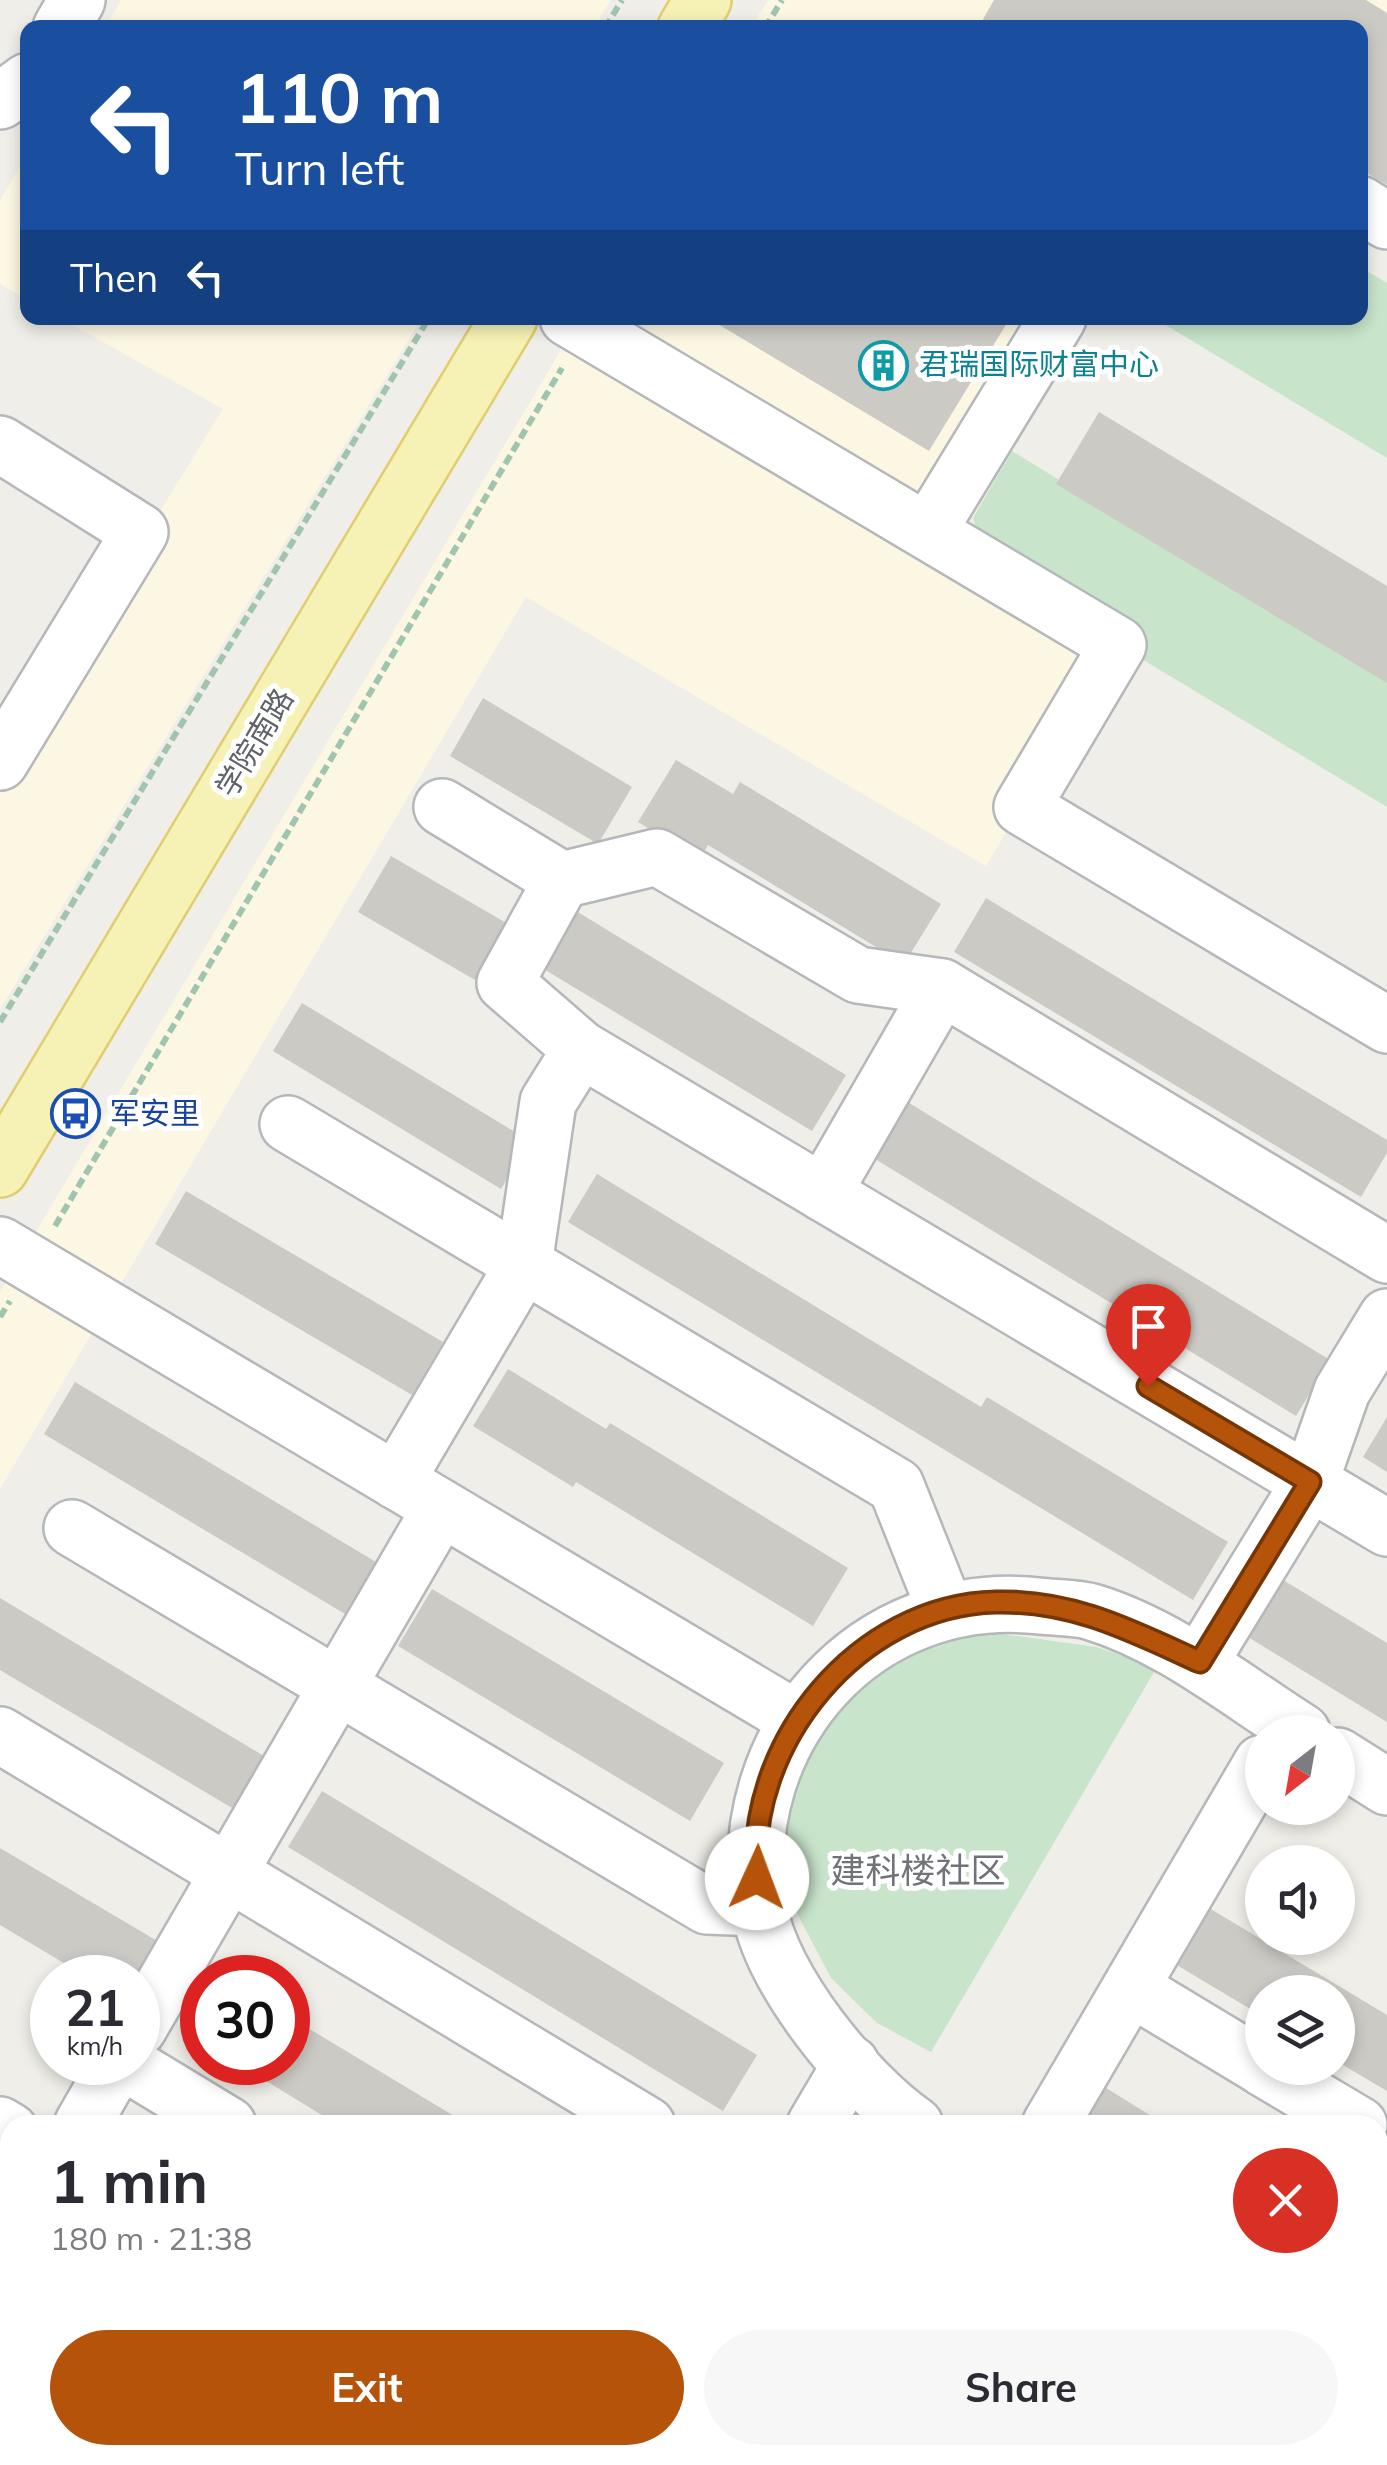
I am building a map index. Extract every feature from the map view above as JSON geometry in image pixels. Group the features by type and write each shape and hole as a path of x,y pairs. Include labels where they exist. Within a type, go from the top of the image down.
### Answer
{"main road":[{"name":"学院南路","path":"0,1169 505,325"}],"street":[{"path":"580,325 1118,645 1022,807 1387,1025"},
{"path":"928,531 1054,325"},
{"path":"0,444 140,532 9,729"},
{"path":"442,807 562,880 657,857 858,975 942,987 1387,1255"},
{"path":"562,880 505,982 581,1049 1387,1528"},
{"path":"823,1193 942,987"},
{"path":"160,1991 338,1686 419,1494 524,1264 548,1102 581,1049"},
{"path":"288,1124 896,1486 945,1609"},
{"path":"16,1255 798,1720"},
{"path":"1200,1662 1310,1482 1342,1391 1387,1318"},
{"path":"72,1528 707,1906 759,1908"},
{"path":"900,2115 851,2064 770,1948 759,1908 754,1849 769,1780 798,1720 817,1692 852,1658 900,1628 945,1609 997,1602 1091,1612 1200,1662 1258,1715"},
{"path":"0,1735 630,2115"},
{"path":"1355,1767 1387,1787"},
{"path":"1056,2115 1245,1800"},
{"path":"1130,1988 1245,2056"},
{"path":"821,2115 851,2064"},
{"path":"88,2115 107,2085"},
{"path":"160,2085 211,2115"},
{"path":"1293,2085 1343,2115"}],"path":[{"path":"0,1022 425,325"},
{"path":"0,1317 16,1255 576,325"}],"shaded area":[{"path":"121,0 611,0 598,20 109,20"},
{"path":"768,0 1387,0 1387,252 1368,240 1368,20 756,20"},
{"path":"20,167 20,295 0,284 0,200"},
{"path":"73,325 418,325 0,1009 0,770 223,409"},
{"path":"576,325 1042,325 912,543 1108,661 986,866 526,597 0,1489 0,1292"}],"green space":[{"path":"1368,272 1387,283 1387,458 1166,325 1368,325"},
{"path":"1012,451 1387,680 1387,807 988,566 973,518"},
{"path":"974,1630 1096,1647 1157,1667 931,2052 877,2023 831,1978 788,1896 783,1846 791,1778 819,1718 882,1663"}],"building":[{"path":"994,0 1366,0 1387,13 1387,185 1368,174 1368,20 983,20"},
{"name":"君瑞国际财富中心","path":"720,325 1006,325 929,451"},
{"path":"1099,412 1387,586 1387,683 1056,484"},
{"path":"483,698 632,787 598,844 450,756"},
{"path":"676,760 733,794 740,782 941,904 904,964 708,845 700,859 638,822"},
{"path":"391,856 508,924 475,980 358,912"},
{"path":"986,898 1387,1140 1387,1153 1361,1197 954,952"},
{"path":"576,911 846,1075 812,1131 542,968"},
{"path":"302,1003 530,1141 501,1189 273,1051"},
{"path":"896,1095 1330,1360 1296,1416 862,1151"},
{"path":"597,1174 981,1407 987,1397 1228,1542 1193,1600 568,1222"},
{"path":"186,1191 443,1342 412,1395 155,1244"},
{"path":"508,1369 606,1429 610,1423 848,1568 813,1626 576,1482 573,1487 473,1426"},
{"path":"75,1382 376,1562 345,1614 44,1434"},
{"path":"1387,1417 1387,1472 1363,1457"},
{"path":"1283,1580 1387,1643 1387,1722 1248,1637"},
{"path":"432,1589 724,1763 690,1821 398,1646"},
{"path":"0,1598 264,1756 232,1808 0,1670"},
{"path":"322,1791 757,2055 723,2111 288,1847"},
{"path":"0,1848 159,1942 151,1955 50,1955 0,1925"},
{"path":"1209,1908 1245,1930 1245,1955 1287,1955 1320,1975 1245,1975 1245,2006 1175,1964"},
{"path":"1355,1996 1387,2015 1387,2091 1355,2072"},
{"path":"310,2029 452,2115 322,2115 273,2085 310,2085"},
{"path":"1106,2088 1150,2115 1090,2115"}],"place":[{"name":"君瑞国际财富中心","path":"884,365"},
{"name":"军安里","path":"75,1114"}],"district":[{"name":"建科楼社区","path":"918,1871"}],"route":[{"path":"757,1878 754,1849 769,1780 798,1720 817,1692 852,1658 900,1628 945,1609 997,1602 1091,1612 1200,1662 1310,1482 1148,1386"}]}
